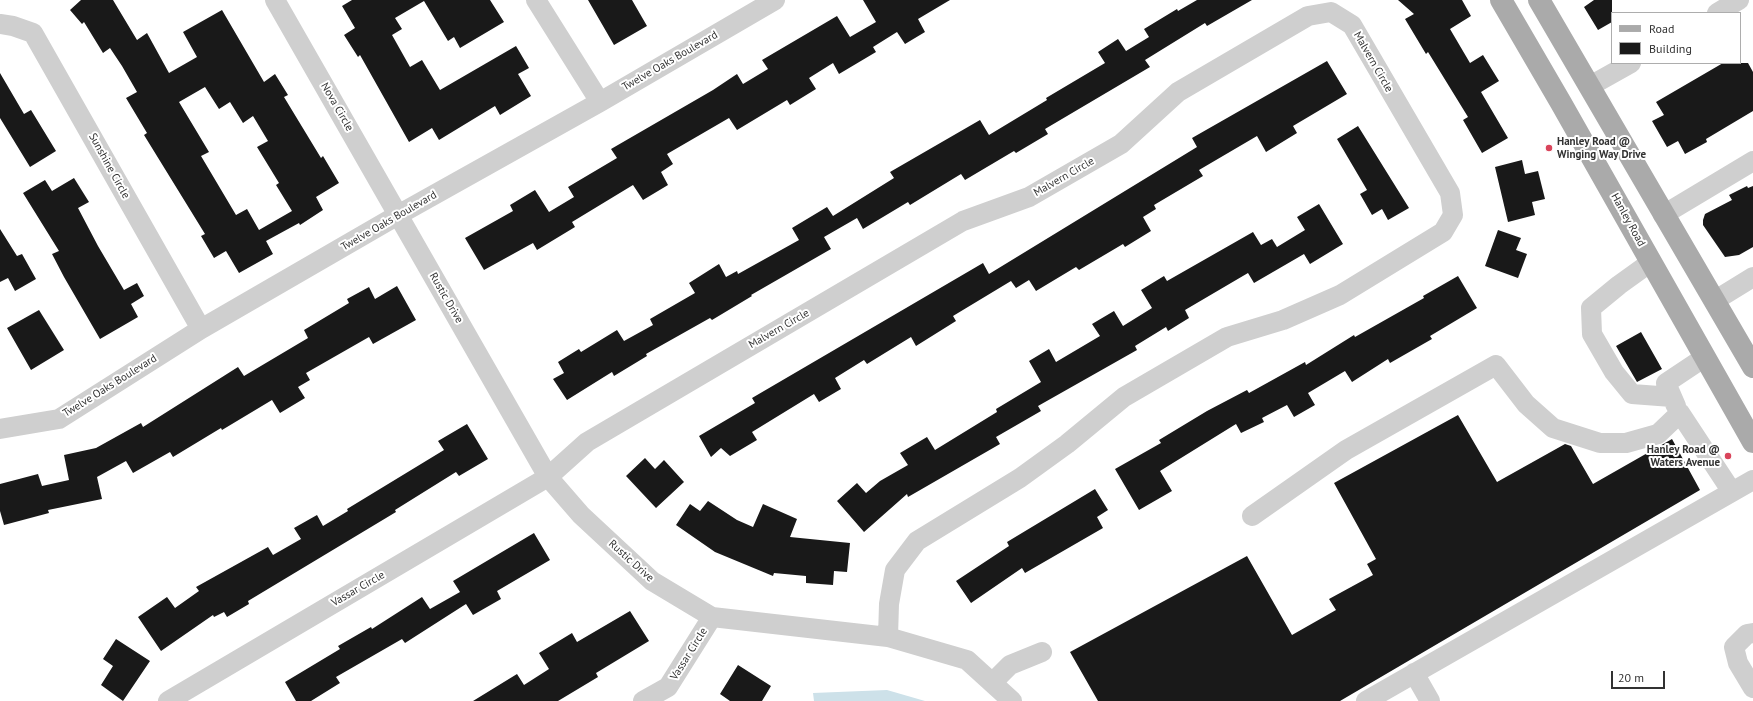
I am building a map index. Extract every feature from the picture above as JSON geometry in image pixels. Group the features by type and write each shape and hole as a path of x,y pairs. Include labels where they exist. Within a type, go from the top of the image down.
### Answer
{"main road":[{"name":"Hanley Road","path":"1500,0 1620,206 1753,442"},
{"path":"1539,0 1714,301 1747,344 1753,367"},
{"path":"1620,206 1660,210"}],"street":[{"name":"Nova Circle","path":"275,0 398,215"},
{"path":"536,0 600,102"},
{"name":"Twelve Oaks Boulevard","path":"0,429 59,419 201,329 398,215 600,102 775,0"},
{"path":"1719,12 1739,0"},
{"name":"Malvern Circle","path":"548,477 587,442 963,220 1029,197 1121,144 1178,92 1308,16 1331,12 1352,25 1450,193 1453,215 1443,232 1340,295 1283,320 1227,337 1124,397 1067,444 1020,478 917,541 895,570 889,604 888,637"},
{"name":"Sunshine Circle","path":"0,24 34,32 201,329"},
{"path":"1590,86 1629,64"},
{"path":"1660,210 1753,161"},
{"name":"Rustic Drive","path":"398,215 548,477 581,514 652,581 712,618 888,637 966,660 1012,701"},
{"path":"1651,262 1619,285 1591,308 1592,334 1614,372 1632,394 1676,405"},
{"path":"1714,301 1753,277"},
{"path":"1705,357 1666,383 1676,405 1732,492"},
{"path":"1252,516 1346,450 1496,365 1526,404 1553,428 1600,443 1626,443 1658,434 1676,405"},
{"name":"Vassar Circle","path":"168,701 548,477"},
{"path":"1366,701 1753,480"},
{"name":"Vassar Circle","path":"643,701 668,687 712,618"},
{"path":"1751,632 1734,647 1738,664 1753,688"},
{"path":"992,682 1010,665 1042,652"},
{"path":"1414,673 1430,701"}],"shaded area":[{"path":"887,690 925,701 814,701 813,693"}],"building":[{"path":"81,0 113,0 137,40 147,33 169,73 197,57 183,32 222,10 264,82 275,74 288,95 284,97 321,158 323,156 339,183 316,197 323,210 300,225 299,223 266,241 273,254 239,273 226,251 214,258 201,236 205,234 144,135 147,133 126,98 137,92 122,66 110,48 103,53 84,22 82,24 70,10","holes":["205,87 219,109 230,102 243,123 253,116 268,141 257,147 279,183 276,185 292,211 259,230 247,209 236,215 201,156 209,152 179,102"]},
{"path":"352,0 490,0 504,22 460,48 454,37 448,41 424,1 395,18 402,29 392,35 410,67 422,60 440,90 516,46 529,68 518,74 531,96 500,115 495,106 439,140 432,128 409,142 360,55 358,57 344,35 355,28 342,6"},
{"path":"588,0 632,0 647,26 614,45"},
{"path":"863,0 950,0 918,19 925,32 905,44 897,32 873,47 876,52 839,74 833,63 809,78 816,89 790,105 787,100 737,130 729,118 667,154 673,164 661,172 668,185 643,200 633,185 572,222 575,227 537,250 533,243 484,270 465,238 513,211 510,205 535,190 549,212 574,197 568,187 617,158 611,149 713,90 737,74 743,84 768,69 762,60 837,16 850,37 876,22"},
{"path":"1197,0 1252,0 1207,26 1205,23 1145,60 1150,67 1045,129 1048,134 1016,153 1014,151 965,180 961,174 910,205 908,202 863,229 857,218 824,237 831,249 751,295 752,296 712,320 710,318 646,354 647,356 614,376 612,372 567,400 553,379 564,373 558,362 579,349 581,352 617,330 624,341 653,325 650,319 695,293 689,283 719,264 726,277 737,271 738,274 799,240 792,228 827,207 833,216 894,178 890,172 980,120 989,135 1047,100 1046,98 1105,63 1098,52 1118,39 1126,51 1149,37 1144,29 1177,9 1178,11"},
{"path":"1398,0 1462,0 1471,16 1450,29 1470,63 1483,55 1499,81 1481,92 1508,138 1482,153 1463,120 1468,117 1428,52 1426,54 1405,19 1414,14"},
{"path":"1594,0 1612,0 1611,23 1598,30 1584,7"},
{"path":"1327,61 1347,94 1293,126 1297,133 1266,152 1257,136 1199,170 1203,176 1154,205 1156,209 1143,217 1151,231 1125,247 1123,244 1079,270 1076,267 1036,291 1029,280 1016,288 1011,281 953,316 956,321 916,346 911,337 867,364 864,360 835,378 841,389 819,402 814,394 752,432 757,440 730,456 721,448 711,457 699,436 755,403 752,398 983,263 989,274 1197,147 1192,138"},
{"path":"1748,63 1753,72 1753,111 1706,139 1707,142 1685,154 1678,141 1667,147 1652,121 1664,115 1656,102 1721,64"},
{"path":"0,73 24,114 31,110 56,151 30,167 0,118"},
{"path":"1358,126 1409,208 1388,220 1382,209 1372,215 1360,194 1367,190 1337,139"},
{"path":"1522,160 1525,174 1538,171 1545,199 1532,202 1535,215 1508,222 1495,167"},
{"path":"74,178 89,202 78,208 124,290 137,283 144,296 131,304 138,317 100,339 52,254 59,251 23,193 45,180 52,191"},
{"path":"1747,186 1748,188 1753,186 1753,247 1739,255 1725,257 1703,225 1703,220 1705,214 1732,200 1729,195"},
{"path":"1319,204 1343,244 1310,264 1304,254 1254,283 1248,273 1185,310 1189,318 1168,331 1166,327 1135,346 1137,350 1038,406 1041,411 996,437 1000,444 908,497 907,494 864,532 837,501 857,483 866,493 880,481 908,465 900,453 927,437 935,450 997,412 996,409 1041,382 1029,361 1049,349 1056,362 1100,336 1092,324 1114,311 1123,326 1152,308 1141,290 1164,276 1167,281 1253,232 1261,245 1272,239 1277,247 1305,230 1297,217"},
{"path":"0,229 17,256 22,254 36,279 15,291 8,278 0,282"},
{"path":"1498,230 1521,238 1516,250 1527,254 1518,278 1485,266"},
{"path":"1458,276 1477,308 1430,336 1432,339 1390,363 1388,359 1352,382 1345,371 1308,393 1315,405 1294,417 1287,405 1262,418 1264,422 1241,433 1236,424 1160,471 1172,491 1139,510 1115,469 1161,443 1159,440 1207,411 1247,390 1249,393 1305,362 1306,365 1354,335 1355,337 1424,298 1423,296"},
{"path":"397,286 416,320 373,344 369,337 306,373 310,380 298,387 305,398 280,413 272,400 173,457 170,452 133,473 126,461 97,477 102,499 48,510 49,513 4,525 0,511 0,484 38,474 42,486 69,480 64,455 96,448 141,423 143,427 238,367 244,376 308,338 304,330 349,303 347,299 369,287 375,299"},
{"path":"39,310 64,350 31,370 7,328"},
{"path":"1641,332 1662,369 1637,382 1616,346"},
{"path":"1458,415 1497,482 1565,444 1571,446 1593,484 1672,439 1700,490 1340,701 1098,701 1070,652 1247,556 1292,635 1336,610 1329,599 1373,575 1367,564 1376,559 1334,483"},
{"path":"467,424 488,459 459,476 456,472 395,510 396,512 248,601 249,604 227,617 224,612 214,617 213,615 161,651 138,617 167,597 175,608 199,591 196,587 268,547 273,555 301,539 294,528 317,515 323,526 348,511 347,509 444,450 438,441"},
{"path":"645,458 655,469 664,460 684,482 656,508 626,476"},
{"path":"1095,489 1108,510 1097,517 1103,528 1025,573 1022,568 971,603 956,581 1009,546 1007,542"},
{"path":"708,501 737,520 753,527 763,504 797,519 790,537 850,543 847,572 834,571 833,585 806,583 806,576 774,573 773,576 715,552 676,525 690,504 700,511"},
{"path":"534,533 550,560 497,591 501,599 473,615 466,604 405,643 402,639 336,677 340,683 311,701 296,701 285,682 340,649 338,646 371,627 372,629 422,597 430,609 460,592 453,581"},
{"path":"630,611 649,641 596,673 598,677 558,701 473,701 517,674 524,685 549,669 539,653 572,633 577,642"},
{"path":"116,639 150,661 123,701 101,685 113,666 103,659"},
{"path":"738,665 771,686 762,701 730,701 720,694"}],"place":[{"name":"Hanley Road @ Winging Way Drive","path":"1549,148"},
{"name":"Hanley Road @ Waters Avenue","path":"1728,456"}]}
